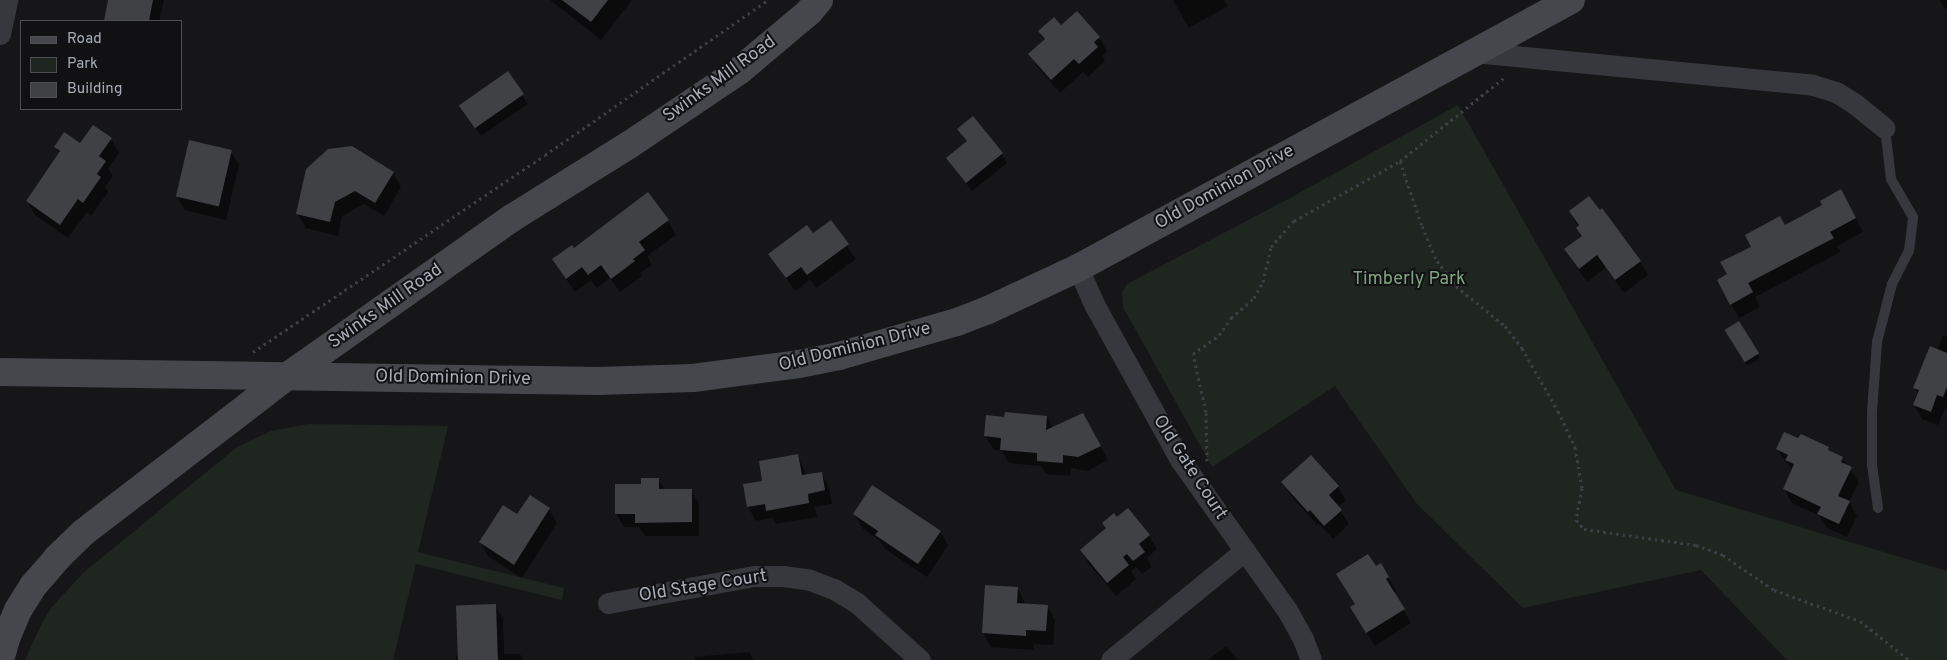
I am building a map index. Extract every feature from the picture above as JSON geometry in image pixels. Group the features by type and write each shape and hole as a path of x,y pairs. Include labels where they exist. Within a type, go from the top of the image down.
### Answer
{"main road":[{"name":"Swinks Mill Road","path":"0,660 7,636 18,610 33,586 57,558 84,532 284,378 512,218 630,145 740,70 809,12 819,0"},
{"name":"Old Dominion Drive","path":"0,372 284,378 598,381 693,378 744,373 839,356 957,322 988,310 1078,268 1571,0"}],"street":[{"path":"0,34 6,0"},
{"path":"1473,52 1813,85 1836,92 1885,128"},
{"name":"Old Gate Court","path":"1078,268 1095,306 1156,420 1181,461 1287,610 1303,639 1311,660"},
{"path":"1111,660 1244,551"},
{"name":"Old Stage Court","path":"608,603 754,576 783,576 810,580 834,589 857,603 920,660"}],"lane":[{"path":"1878,508 1872,465 1872,412 1876,342 1892,284 1909,251 1913,217 1891,179 1885,128"}],"path":[{"path":"251,353 545,155 768,0"},
{"path":"1208,499 1206,412 1193,354 1220,335 1231,318 1254,298 1263,282 1271,247 1294,221 1400,161 1512,71"},
{"path":"1400,161 1422,226 1438,261 1456,286 1505,326 1522,348 1558,411 1575,448 1582,488 1576,520 1584,529 1696,545 1723,555 1774,590 1860,620 1909,660"}],"green space":[{"name":"Timberly Park","path":"1458,105 1676,490 1947,571 1947,660 1787,660 1701,570 1523,608 1417,504 1335,386 1212,467 1123,307 1122,293 1127,284 1292,197"},
{"path":"308,424 448,426 418,552 564,588 562,600 416,564 393,660 25,660 51,608 83,573 237,447 271,431"}],"building":[{"path":"108,0 153,0 149,20 104,20"},
{"path":"562,0 608,0 591,22"},
{"path":"1077,11 1100,37 1094,42 1098,47 1079,64 1074,59 1051,80 1028,54 1045,39 1038,31 1054,17 1061,25"},
{"path":"508,71 524,94 475,128 459,105"},
{"path":"973,116 1003,153 966,183 946,158 967,141 957,129"},
{"path":"93,125 112,138 99,156 106,161 97,174 101,177 83,203 78,199 60,225 26,201 60,151 54,147 64,132 80,143"},
{"path":"189,140 232,150 219,206 176,197"},
{"path":"352,146 394,172 375,203 355,191 335,202 330,222 296,214 306,169 328,149"},
{"path":"1841,189 1856,218 1830,232 1834,238 1748,283 1753,292 1730,305 1717,280 1727,274 1720,262 1751,247 1745,235 1780,216 1785,225 1822,205 1820,201"},
{"path":"648,192 669,220 639,242 645,250 633,259 635,261 611,279 601,265 588,275 582,267 566,279 552,259 572,245 574,248"},
{"path":"1589,196 1600,210 1602,208 1641,261 1615,280 1597,255 1579,269 1564,249 1582,236 1576,228 1579,225 1569,211"},
{"path":"831,220 849,244 807,275 801,267 786,278 768,254 807,225 813,233"},
{"path":"1739,321 1759,353 1745,362 1725,330"},
{"path":"1930,346 1947,353 1947,387 1943,397 1937,395 1931,412 1913,405 1919,390 1913,388"},
{"path":"1005,412 1047,416 1046,430 1083,413 1101,446 1078,457 1063,455 1063,463 1037,461 1037,453 1000,450 1001,438 984,436 986,415 1004,417"},
{"path":"1784,432 1798,438 1801,434 1829,447 1828,450 1843,457 1841,462 1852,467 1838,496 1850,501 1839,524 1817,514 1821,507 1783,489 1794,464 1785,460 1788,455 1776,449"},
{"path":"798,454 802,475 822,472 825,490 808,494 809,503 766,511 765,504 747,507 743,484 762,481 759,461"},
{"path":"1311,455 1339,486 1329,495 1342,510 1324,526 1310,510 1308,512 1281,482"},
{"path":"641,478 659,478 659,489 692,489 692,522 635,523 635,514 615,514 615,484 641,484"},
{"path":"872,485 941,531 918,564 875,535 878,531 853,514"},
{"path":"530,495 550,508 514,565 479,542 503,505 517,514"},
{"path":"1128,508 1150,535 1139,544 1145,552 1133,561 1127,554 1123,557 1129,565 1107,583 1080,550 1106,528 1102,523 1114,513 1117,517"},
{"path":"1368,554 1376,566 1381,563 1389,577 1386,579 1405,609 1366,633 1350,607 1355,604 1336,574"},
{"path":"985,585 1018,587 1017,603 1048,605 1046,631 1026,630 1026,636 982,633"},
{"path":"496,604 498,660 458,660 456,605"}]}
